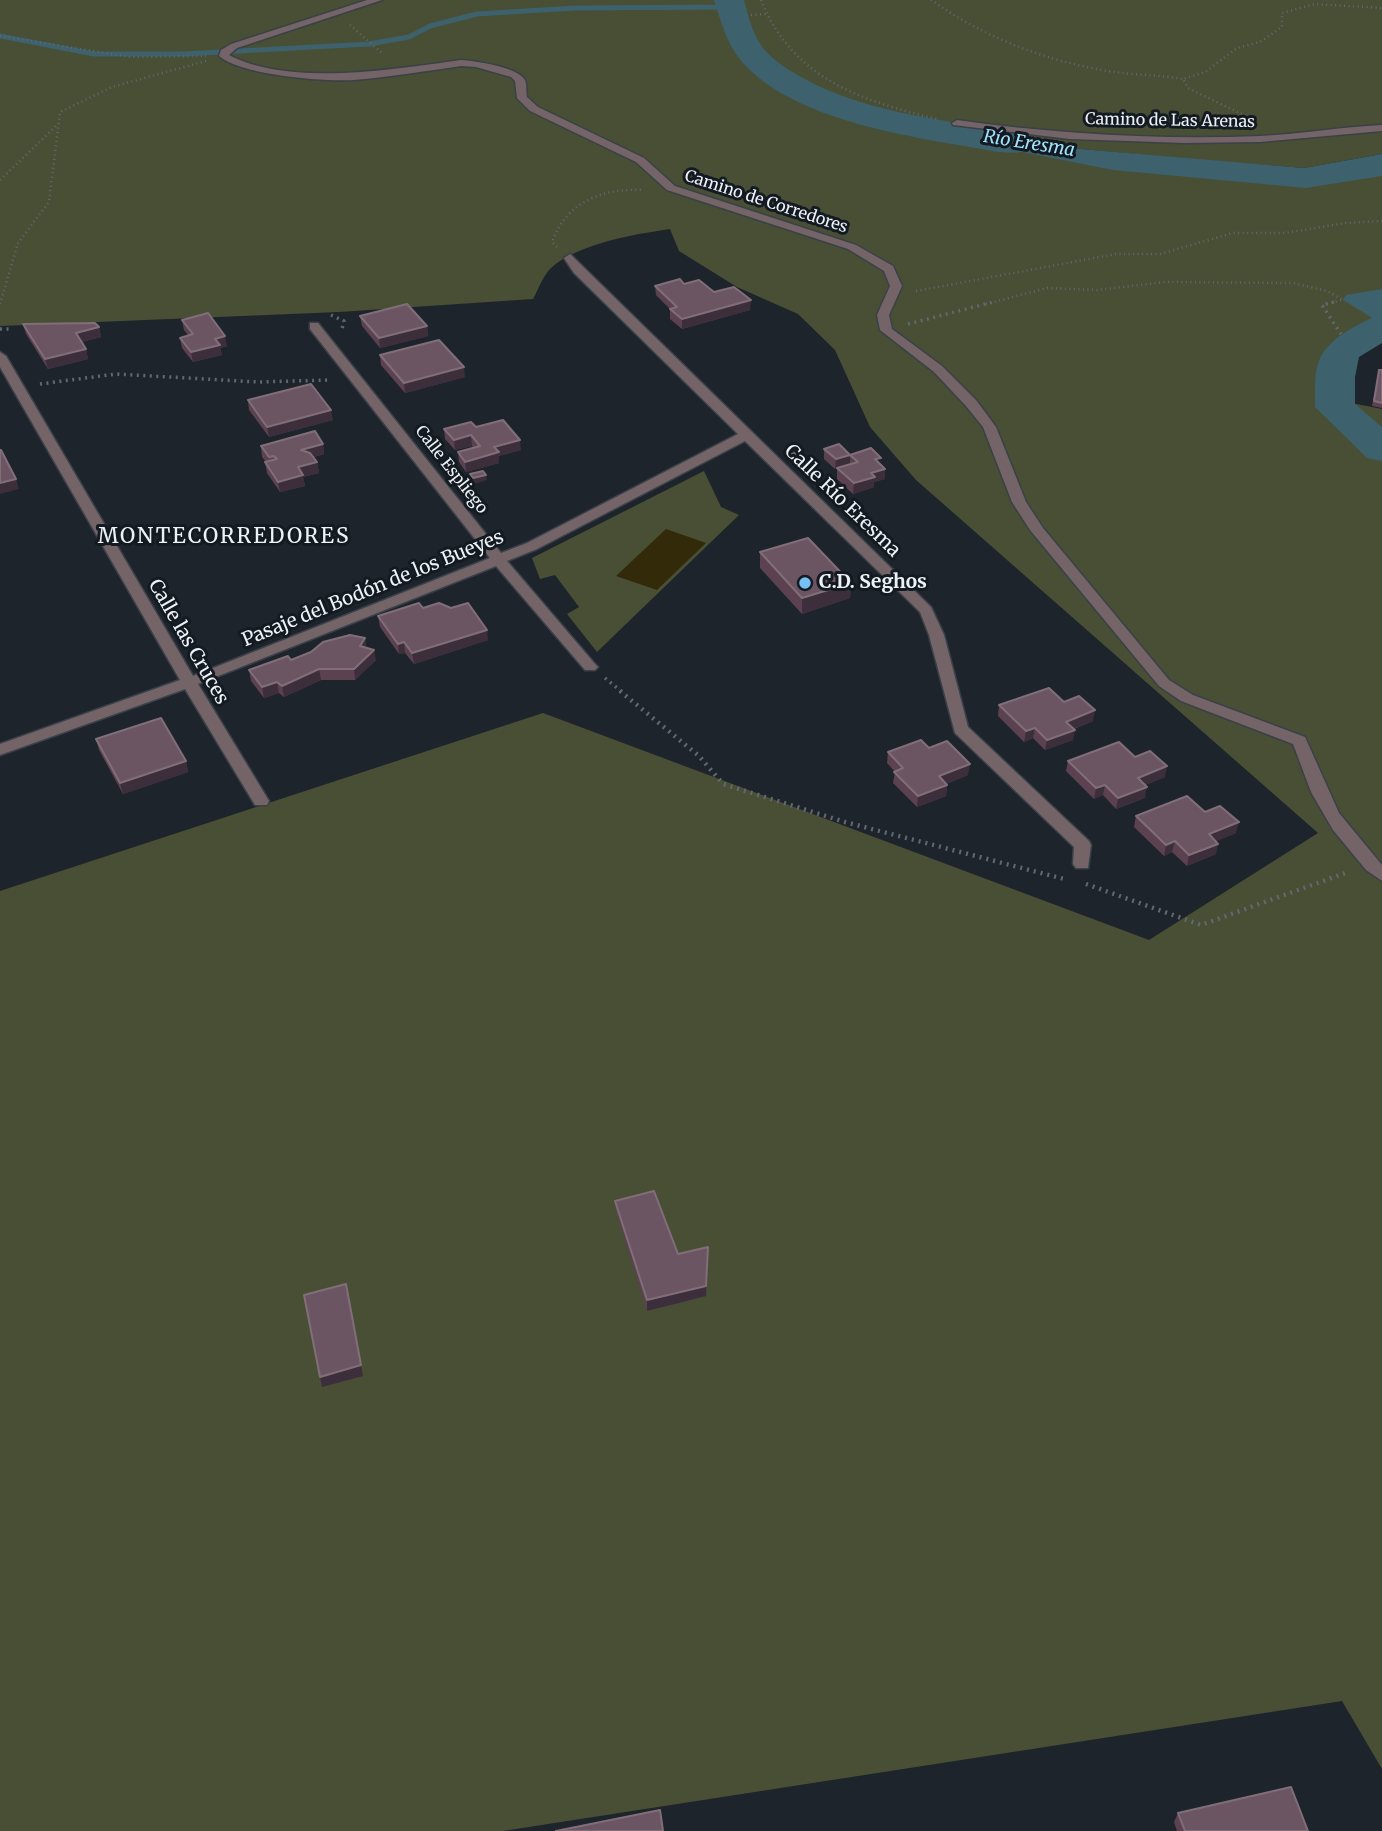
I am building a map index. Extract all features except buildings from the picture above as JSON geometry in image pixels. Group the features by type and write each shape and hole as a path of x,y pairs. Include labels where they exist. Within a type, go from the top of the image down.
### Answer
{"street":[{"path":"224,56 224,52 234,46 374,1"},
{"name":"Camino de Corredores","path":"224,56 241,65 307,75 352,76 461,63 503,70 520,81 522,98 534,110 640,160 671,188 852,247 889,269 897,286 894,295"},
{"name":"Camino de Las Arenas","path":"957,123 1058,134 1223,140 1284,138 1382,128"},
{"name":"Calle Río Eresma","path":"570,258 578,270 926,610 933,624 951,705 961,729 1083,845 1082,864"},
{"path":"894,295 883,315 886,330 938,369 971,403 989,427 1019,502 1037,530 1119,626 1146,662 1164,683 1187,698 1299,741 1306,753 1318,792 1351,847 1382,875"},
{"name":"Calle Espliego","path":"314,326 499,560 590,667"},
{"name":"Calle las Cruces","path":"0,356 261,801"},
{"name":"Pasaje del Bodón de los Bueyes","path":"0,750 189,682 499,560 532,546 747,435"}],"path":[{"path":"761,0 774,32 792,51 838,85 886,106 957,123"},
{"path":"932,0 963,24 1026,50 1113,72 1183,79 1205,72 1237,48 1260,42 1282,27 1282,13 1315,4 1382,8"},
{"path":"374,1 349,24 380,53 391,55"},
{"path":"751,15 767,14"},
{"path":"0,36 130,57 224,56"},
{"path":"0,304 18,243 49,202 60,113 111,87 224,56"},
{"path":"1183,79 1188,88 1235,109 1284,138"},
{"path":"0,180 58,123"},
{"path":"570,258 552,242 555,227 569,211 600,193 626,188 648,190"},
{"path":"894,295 1116,254 1144,258 1165,255 1228,234 1282,233 1349,222 1382,221"},
{"path":"900,326 1046,288 1097,290 1165,282 1293,283 1341,299 1322,305 1341,334"},
{"path":"0,329 9,329"},
{"path":"18,387 83,376 116,374 258,382 356,379"},
{"path":"590,667 699,756 723,784 845,821 1067,880"},
{"path":"1080,883 1201,925 1370,864"}],"green space":[{"path":"0,0 1382,0 1382,154 1304,168 1212,161 1081,149 937,126 848,108 884,120 942,132 1241,174 1382,164 1382,326 1359,340 1376,343 1348,366 1339,382 1336,400 1382,409 1382,1769 1342,1701 503,1831 0,1831 0,891 543,713 1149,940 1318,833 916,480 870,427 835,350 798,314 737,287 679,251 670,229 607,242 561,260 550,269 533,299 339,312 0,326"},
{"path":"704,471 721,507 739,515 597,652 567,614 579,607 555,575 540,579 532,558"}],"sand":[{"path":"666,529 706,543 657,590 616,576"}],"water":[{"name":"Río Eresma","path":"942,132 1081,149 1304,168 1382,154 1382,176 1306,188 1113,170 1002,148"},
{"path":"1382,289 1382,324 1343,300 1346,295"}],"waterway":[{"name":"Río Eresma","path":"729,0 742,38 755,58 780,78 810,94 843,108 913,127 1015,144"},
{"path":"0,36 94,54 183,54 369,44 409,37 430,26 477,14 575,8 731,7"},
{"name":"Río Eresma","path":"1382,326 1341,352 1335,377 1335,407 1382,449"}],"place":[{"name":"C.D. Seghos","path":"805,583"}],"district":[{"name":"MONTECORREDORES","path":"224,537"}]}
